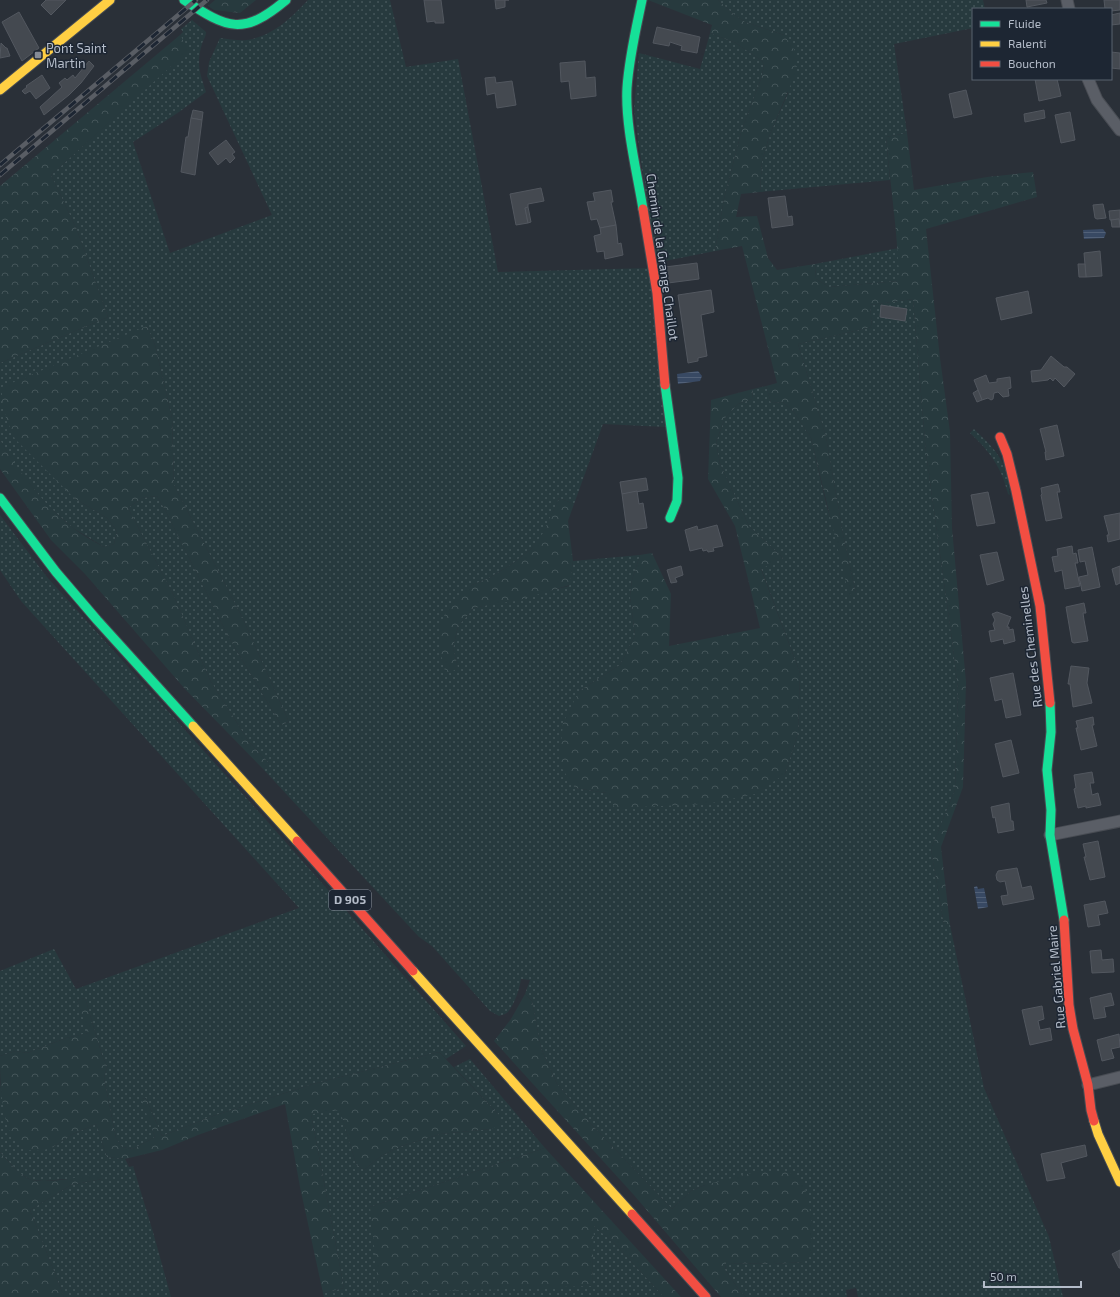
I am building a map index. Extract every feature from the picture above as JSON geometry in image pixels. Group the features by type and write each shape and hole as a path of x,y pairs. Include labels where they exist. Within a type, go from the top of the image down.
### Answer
{"main road":[{"path":"0,90 110,0"},
{"path":"184,0 204,13 222,22 231,24 250,24 270,15 286,0"},
{"name":"Chemin de la Grange Chaillot","path":"642,0 629,68 627,104 628,119 657,293 667,405 678,478 677,501 670,518"},
{"name":"Rue des Cheminelles","path":"1000,437 1007,454 1015,485 1040,606 1051,716 1047,770 1051,810 1050,835"},
{"name":"D 905","path":"0,498 56,572 97,620 706,1297"},
{"name":"Rue Gabriel Maire","path":"1050,835 1064,921 1069,1004 1075,1036 1088,1085 1090,1110 1098,1134 1120,1182"}],"street":[{"path":"1088,80 1097,100 1120,130"},
{"path":"1050,835 1120,821"},
{"path":"1088,1085 1120,1077"}],"green space":[{"path":"215,0 256,0 240,13 214,10 208,6"},
{"path":"308,0 390,0 406,67 458,59 498,272 650,268 666,427 603,424 574,504 559,498 543,534 531,549 512,564 489,578 472,585 440,625 458,668 453,648 458,626 474,608 569,586 573,561 640,555 632,580 630,596 635,635 620,665 579,691 575,788 607,793 785,774 798,733 800,673 761,568 783,558 749,526 720,464 716,442 725,418 738,404 752,399 753,389 766,386 771,403 783,402 794,412 811,438 827,507 856,594 843,534 826,437 798,344 872,327 870,305 913,299 926,453 958,690 955,790 931,849 944,925 950,925 984,1088 1049,1237 1063,1297 858,1297 856,1288 846,1290 847,1297 746,1297 739,1290 725,1270 726,1263 773,1264 803,1262 812,1252 705,1185 691,1191 672,1209 593,1126 557,1084 541,1048 532,1001 525,994 530,980 521,979 518,993 508,1012 499,1016 490,1011 432,946 419,937 263,769 269,763 249,742 210,680 173,594 128,508 142,498 157,496 228,636 281,725 289,722 243,619 174,485 172,418 155,345 147,326 74,498 107,518 117,531 114,544 104,547 73,528 48,506 18,470 0,440 0,363 108,317 77,230 51,175 188,50 180,35 183,32 181,29 192,20 206,32 200,51 199,63 206,92 179,112 133,142 170,253 272,215 207,76 209,62 220,38 247,40 265,35 288,20"},
{"path":"648,0 718,0 732,13 745,22 784,35 795,51 797,70 770,134 762,161 760,192 741,194 736,217 757,216 768,258 777,270 815,264 816,279 829,287 899,281 896,227 886,137 907,133 914,190 987,177 1033,172 1037,197 926,229 940,358 950,432 952,528 966,682 963,787 941,847 950,925 944,925 931,849 955,790 958,690 926,453 913,299 870,305 872,327 798,344 826,437 843,534 856,594 849,595 811,438 794,412 783,402 771,403 766,386 777,383 742,246 715,251 724,199 742,129 761,79 764,66 762,61 736,43 710,33 712,25"},
{"path":"718,0 983,0 985,8 972,8 972,28 894,44 907,133 886,137 890,180 760,192 762,161 770,134 788,93 784,35 745,22 732,13"},
{"path":"710,33 736,43 762,61 764,66 761,79 742,129 724,199 715,251 655,263 634,109 639,53 700,69"},
{"path":"180,35 189,50 51,175 77,230 108,317 0,363 0,186"},
{"path":"899,248 899,281 829,287 816,279 815,264"},
{"path":"147,326 155,345 172,418 174,485 243,619 289,722 281,725 228,636 157,496 142,498 128,508 173,594 210,680 249,742 270,764 263,769 185,689 85,574 51,540 0,469 0,440 32,487 61,518 80,533 104,547 114,544 117,531 107,518 74,498 15,439 6,418 2,400 2,387"},
{"path":"753,389 752,399 738,404 725,418 716,442 720,464 749,526 783,558 761,569 800,673 798,733 785,774 755,794 707,804 615,808 607,793 575,788 559,764 563,723 579,691 620,665 635,635 630,596 632,580 640,555 652,553 671,594 669,646 760,628 735,526 708,479 711,400"},
{"path":"974,429 991,446 1004,466 1010,495 1008,494 1002,475 994,460 970,433"},
{"path":"559,498 574,504 568,521 573,561 570,585 516,601 474,608 458,626 453,648 458,668 446,675 440,650 440,625 448,607 472,585 489,578 512,564 531,549 543,533"},
{"path":"0,515 47,577 267,821 466,1046 446,1059 439,1052 313,1084 213,1116 162,1136 146,1098 142,1099 155,1137 133,1149 122,1147 116,1138 104,1078 107,1066 102,1055 85,998 77,1000 89,1033 66,1038 27,1053 16,1051 0,1056 0,971 54,949 76,989 299,908 21,601 0,570"},
{"path":"525,994 532,1001 541,1048 557,1084 593,1126 672,1209 691,1191 705,1185 755,1172 789,1172 804,1183 812,1221 812,1252 804,1262 773,1264 726,1263 725,1270 739,1290 746,1297 721,1297 633,1194 494,1041 511,1019"},
{"path":"85,998 102,1055 107,1066 104,1078 116,1138 122,1147 133,1149 155,1137 141,1099 146,1098 162,1136 213,1116 313,1084 439,1052 499,1115 502,1124 491,1129 440,1134 402,1146 381,1156 364,1170 356,1164 340,1110 311,1114 344,1288 323,1293 300,1187 285,1104 198,1135 162,1150 125,1159 107,1157 96,1124 73,1134 53,1147 41,1151 24,1150 14,1140 6,1120 4,1109 1,1087 0,1056 16,1051 27,1053 66,1038 88,1033 77,1000"},
{"path":"470,1059 545,1148 370,1207 592,1286 593,1225 615,1244 664,1297 324,1297 323,1293 344,1288 311,1114 340,1109 356,1164 364,1170 381,1156 402,1146 440,1134 491,1129 499,1115 454,1067"},
{"path":"0,1083 8,1126 53,1147 73,1134 96,1124 107,1157 125,1159 129,1167 133,1166 171,1297 64,1297 30,1210 71,1185 102,1179 65,1179 44,1181 31,1180 19,1173 0,1152"},
{"path":"545,1148 681,1297 664,1297 615,1244 594,1226 592,1286 379,1293 370,1207"},
{"path":"0,1152 21,1174 35,1181 53,1181 100,1174 102,1179 71,1185 30,1210 64,1297 0,1297"}],"water":[{"path":"1103,229 1106,233 1104,238 1084,239 1083,230"},
{"path":"698,371 702,376 700,381 678,384 677,374"},
{"path":"977,886 978,889 984,888 988,907 978,909 974,887"}],"building":[{"path":"46,0 66,0 51,15 41,5"},
{"path":"424,0 441,0 444,23 435,23 435,21 427,22"},
{"path":"495,0 505,0 505,7 496,9"},
{"path":"1026,0 1046,0 1047,3 1027,7"},
{"path":"1104,0 1120,0 1120,10 1112,11 1112,8 1105,8"},
{"path":"19,12 39,48 22,61 2,22"},
{"path":"1120,13 1120,24 1112,25 1112,15"},
{"path":"657,27 700,37 697,53 681,50 682,46 670,42 669,46 653,43"},
{"path":"1,43 7,48 10,56 0,58"},
{"path":"1112,52 1120,53 1120,69 1112,68"},
{"path":"89,61 94,66 81,83 69,95 44,115 40,107 62,87 59,83 65,78 67,80 73,75 75,78"},
{"path":"585,61 586,78 595,77 596,96 571,99 569,81 561,82 560,63"},
{"path":"42,75 50,88 36,99 30,91 25,94 22,91 27,87 26,86"},
{"path":"495,77 496,83 512,81 516,105 497,108 495,93 487,95 485,78"},
{"path":"1035,80 1057,80 1061,96 1039,101"},
{"path":"966,90 972,114 954,118 949,94"},
{"path":"193,110 203,112 202,120 191,118"},
{"path":"1044,110 1045,118 1025,122 1024,114"},
{"path":"1070,112 1075,140 1061,143 1055,115"},
{"path":"191,118 202,120 195,175 181,172 186,137 188,137"},
{"path":"226,140 235,152 232,154 235,158 230,163 226,158 218,165 209,153"},
{"path":"541,188 544,201 528,204 528,207 525,208 528,223 516,225 510,194"},
{"path":"611,190 613,202 611,202 616,225 600,228 597,219 591,220 587,202 595,201 593,193"},
{"path":"785,196 788,217 792,216 793,225 772,228 768,198"},
{"path":"1103,204 1106,218 1097,219 1095,218 1093,205"},
{"path":"528,207 531,222 528,223 525,208"},
{"path":"1120,210 1120,224 1119,219 1110,220 1109,211"},
{"path":"1119,219 1120,227 1112,227 1111,220"},
{"path":"616,225 618,244 621,243 623,255 605,259 604,251 597,252 594,236 601,234 600,228"},
{"path":"1100,251 1102,276 1086,277 1084,253"},
{"path":"697,263 699,279 668,283 665,267"},
{"path":"1078,264 1085,264 1086,277 1079,277"},
{"path":"711,290 714,312 701,315 707,356 698,358 698,361 688,363 678,295"},
{"path":"1028,291 1032,313 1001,320 996,298"},
{"path":"881,305 907,309 905,321 880,317"},
{"path":"1051,356 1075,374 1064,387 1055,378 1053,381 1050,378 1048,380 1032,382 1031,371 1041,370"},
{"path":"986,375 989,383 997,382 997,379 1010,377 1011,388 1008,389 1009,396 1003,397 998,392 994,393 993,399 991,400 988,398 982,400 974,380"},
{"path":"978,390 982,400 977,402 973,393"},
{"path":"1057,425 1064,456 1046,460 1046,452 1040,429"},
{"path":"646,478 648,490 622,494 620,482"},
{"path":"1058,484 1060,492 1057,492 1062,518 1046,521 1041,488"},
{"path":"637,491 639,504 643,503 647,528 627,531 622,494"},
{"path":"988,492 995,523 977,526 971,495"},
{"path":"1120,513 1120,539 1108,542 1107,535 1109,535 1104,516"},
{"path":"717,525 723,546 713,548 714,551 708,552 707,550 703,551 702,548 690,551 685,530 697,526 698,530"},
{"path":"1072,546 1073,554 1076,553 1078,563 1075,563 1080,586 1065,589 1062,570 1055,572 1052,557 1058,556 1057,549"},
{"path":"1092,547 1100,587 1082,591 1079,577 1088,575 1085,561 1080,562 1078,550"},
{"path":"997,552 1004,580 987,585 980,555"},
{"path":"681,566 683,575 675,578 677,582 671,583 667,570"},
{"path":"1120,566 1120,583 1116,585 1112,569"},
{"path":"1084,603 1086,613 1083,613 1088,641 1074,643 1072,642 1066,607"},
{"path":"997,612 1011,617 1007,627 1009,627 1009,630 1013,629 1015,641 1004,644 1003,639 991,642 989,631 995,630 993,624 995,620 992,614"},
{"path":"1071,666 1089,668 1087,683 1092,703 1073,707 1070,684 1068,684"},
{"path":"1013,673 1021,715 1006,718 1002,699 995,701 990,678"},
{"path":"1093,717 1094,725 1092,725 1097,746 1081,750 1076,721"},
{"path":"1011,740 1019,773 1003,777 995,744"},
{"path":"1092,772 1094,783 1090,783 1092,795 1098,793 1101,805 1078,808 1074,789 1076,788 1074,775"},
{"path":"1009,803 1011,821 1013,821 1014,830 998,833 995,817 993,818 991,807"},
{"path":"1098,841 1105,877 1090,880 1084,857 1086,857 1083,844"},
{"path":"1017,868 1022,888 1031,886 1034,899 1003,905 1001,896 1008,895 1005,881 1000,882 997,880 996,875 998,871"},
{"path":"1105,901 1108,913 1098,915 1100,925 1088,927 1084,905"},
{"path":"1101,950 1102,960 1113,959 1114,972 1092,973 1090,951"},
{"path":"1111,993 1114,1005 1104,1007 1106,1017 1094,1019 1090,998"},
{"path":"1042,1006 1044,1019 1038,1021 1040,1030 1050,1028 1052,1040 1030,1045 1022,1010"},
{"path":"1119,1034 1120,1047 1111,1049 1114,1058 1102,1061 1097,1040"},
{"path":"1085,1145 1087,1156 1061,1163 1065,1178 1047,1181 1041,1154"},
{"path":"1120,1250 1120,1268 1119,1268 1112,1254"}],"railway":[{"path":"0,165 196,0"},
{"path":"0,175 207,0"}],"traffic: fast":[{"path":"184,0 212,17 224,22 235,24 246,23 258,19 271,12 286,0"},
{"path":"642,0 629,66 627,102 632,148 643,209"},
{"path":"665,385 678,478 677,501 670,518"},
{"path":"0,498 56,572 97,620 193,726"},
{"path":"1050,703 1051,732 1047,770 1051,810 1050,835 1064,920"}],"traffic: slow":[{"path":"0,90 110,0"},
{"path":"193,726 297,841"},
{"path":"413,971 632,1214"},
{"path":"1094,1121 1098,1134 1120,1182"}],"traffic: jam":[{"path":"643,209 657,293 665,385"},
{"path":"1000,437 1007,454 1016,491 1040,606 1050,703"},
{"path":"297,841 413,971"},
{"path":"1064,920 1069,1005 1073,1029 1088,1085 1094,1121"},
{"path":"632,1214 706,1297"}],"place":[{"name":"Pont Saint Martin","path":"38,55"}]}
